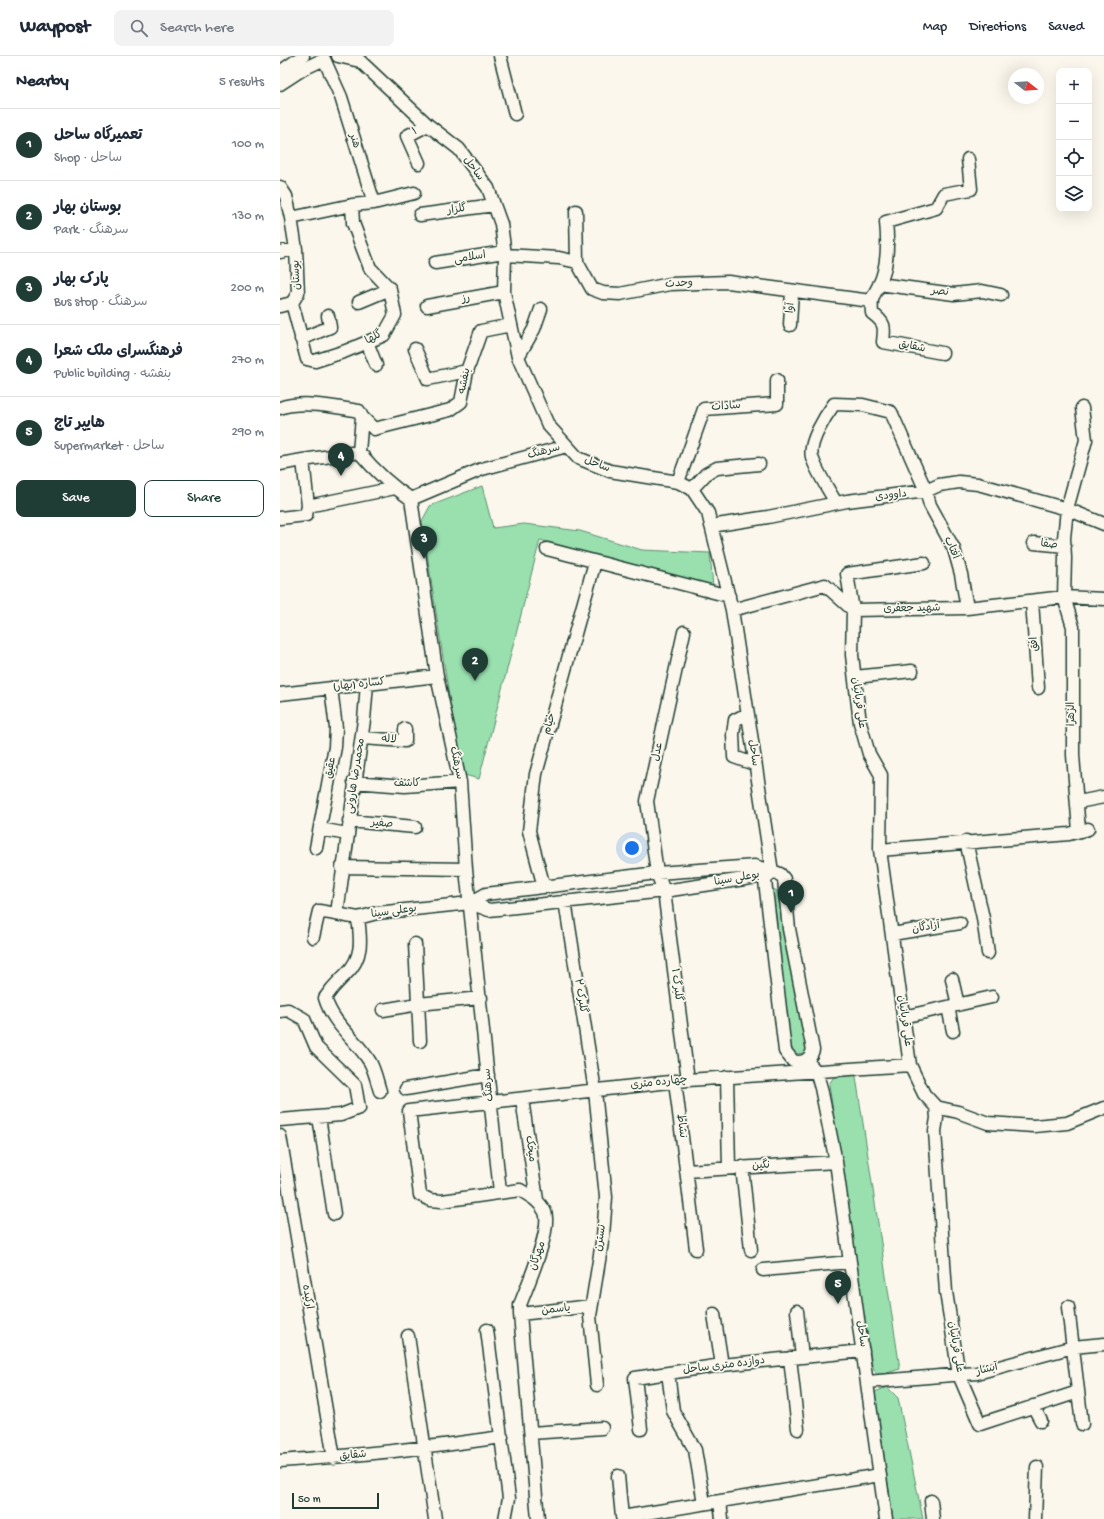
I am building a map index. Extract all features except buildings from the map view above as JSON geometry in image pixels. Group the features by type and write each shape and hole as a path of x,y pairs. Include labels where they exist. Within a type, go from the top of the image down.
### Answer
{"street":[{"path":"280,72 303,56"},
{"path":"338,56 357,58"},
{"path":"500,56 515,114"},
{"path":"280,84 319,58"},
{"name":"هنر","path":"319,58 341,97 374,202"},
{"name":"ساحل","path":"357,58 428,125 459,149 488,188 501,224 505,254 504,292 518,357 548,425 578,458 610,471 678,482 692,490 708,513 732,610 754,764 772,872 767,876 765,881 785,1051 793,1061 806,1060 816,1071 822,1088 836,1162 886,1519"},
{"name":"۱","path":"419,162 407,136 428,125"},
{"path":"871,301 882,278 888,245 886,222 936,208 944,194 971,189 968,159"},
{"name":"بوستان","path":"280,187 286,196 296,249 298,294 286,305"},
{"path":"291,218 414,193"},
{"path":"352,205 353,223 370,268 390,290 359,302"},
{"name":"گلزار","path":"420,216 494,205"},
{"path":"505,254 559,258 577,262 576,211"},
{"path":"280,252 296,249"},
{"name":"اسلامی","path":"435,263 505,254"},
{"name":"وحدت","path":"577,262 592,289 603,294 620,294 670,284 728,282 871,301"},
{"name":"نصر","path":"879,284 954,294 982,291 1001,295"},
{"name":"گلها","path":"286,305 301,339 307,359 315,361 346,351 384,335 395,315 390,290"},
{"name":"آوا","path":"790,325 792,291"},
{"name":"رز","path":"427,306 504,292"},
{"name":"شقایق","path":"871,301 872,313 882,320 884,329 883,342 942,353"},
{"path":"518,357 534,329 541,309"},
{"path":"301,339 330,327 328,316"},
{"name":"بنفشه","path":"280,408 287,405 338,408 359,411 362,417 374,429 450,410 461,402 467,371 481,331 511,325"},
{"path":"367,342 376,365"},
{"path":"415,349 428,379 467,371"},
{"name":"سادات","path":"678,482 704,409 777,404 777,380"},
{"name":"آفتاب","path":"836,503 812,456 813,444 822,423 834,404 863,405 891,412 926,491 930,505 954,549 961,574 967,608"},
{"path":"1064,597 1067,509 1086,440 1082,408"},
{"path":"362,417 360,452 372,467 395,488 412,499"},
{"name":"سرهنگ","path":"500,1192 481,998 466,869 460,782 437,676 412,499 482,469 567,446"},
{"path":"280,464 360,452"},
{"path":"280,518 306,514 308,506 303,460"},
{"path":"692,490 706,474 717,468 760,464"},
{"name":"داوودی","path":"711,526 836,503 926,491 939,486 959,482 978,484 1067,509 1104,524"},
{"path":"308,506 395,488"},
{"name":"صفا","path":"1034,543 1065,546"},
{"path":"547,549 729,596"},
{"name":"خیام","path":"544,887 529,831 536,774 596,562"},
{"name":"علی قربانیان","path":"924,563 847,574 853,610 852,655 860,723 869,754 881,775 880,850 910,1064 924,1094 936,1107 937,1118 935,1131 946,1292 959,1375 980,1424 1033,1406"},
{"path":"732,610 825,585 853,610"},
{"name":"شهید جعفری","path":"853,610 967,608 1064,597 1104,599"},
{"name":"الزهرا","path":"880,850 1084,830 1078,802 1073,755 1073,627 1064,597"},
{"name":"افق","path":"1032,601 1038,688"},
{"name":"عدل","path":"664,890 657,873 647,801 684,632"},
{"path":"855,677 912,671"},
{"name":"کساره (بهار)","path":"280,694 437,676"},
{"name":"محمدرضا هارونی","path":"337,913 354,782 362,738 367,684"},
{"name":"عقیق","path":"316,848 335,747 336,728 331,688"},
{"path":"747,714 735,720 733,734 734,757 754,764"},
{"name":"لاله","path":"362,738 405,741 405,729"},
{"name":"کاشف","path":"354,782 406,786 460,782"},
{"path":"1078,802 1104,797"},
{"name":"صفیر","path":"349,822 415,827"},
{"path":"320,829 347,834"},
{"path":"966,841 983,918 988,953"},
{"name":"بوعلی سینا","path":"313,937 319,911 337,913 358,918 377,913 470,903 486,894 657,873 755,866 772,872"},
{"path":"342,867 466,869"},
{"path":"772,872 780,874 784,879 790,928 813,1050 806,1060"},
{"name":"بوعلی سینا","path":"470,903 489,910 758,878 772,872"},
{"name":"گلبرگ ۱","path":"664,890 688,1080"},
{"name":"گلبرک ۲","path":"565,901 595,1090"},
{"path":"358,918 361,943 358,959 347,974 333,985 325,998 329,1010 341,1028 370,1062 380,1092"},
{"name":"آزادگان","path":"892,934 960,923"},
{"path":"416,944 420,1041"},
{"path":"952,979 953,1031"},
{"path":"903,1017 992,997"},
{"path":"383,1010 418,1004 481,998"},
{"path":"280,1011 288,1010 304,1019 316,1047 355,1085 359,1108 342,1115 280,1120"},
{"name":"چهارده متری","path":"500,1192 442,1201 430,1200 420,1195 409,1111 675,1081 910,1064"},
{"path":"406,1088 488,1075"},
{"path":"727,1077 728,1168"},
{"name":"نشاط","path":"675,1081 696,1249"},
{"name":"نسترن","path":"595,1090 606,1197 603,1236 590,1316 597,1385"},
{"name":"میخک","path":"522,1099 537,1200"},
{"path":"936,1107 958,1112 988,1123 1034,1126 1067,1123 1104,1108"},
{"path":"319,1117 334,1214"},
{"name":"ارکیده","path":"280,1136 334,1458"},
{"name":"نگین","path":"686,1171 836,1162"},
{"path":"742,1168 751,1250"},
{"path":"500,1192 520,1190 537,1200"},
{"name":"مهرگان","path":"537,1200 545,1213 546,1231 520,1305 520,1314 538,1519"},
{"path":"763,1270 850,1262"},
{"name":"یاسمن","path":"520,1314 591,1306"},
{"path":"1068,1308 1082,1424"},
{"path":"797,1311 796,1358 798,1429"},
{"path":"714,1314 722,1365"},
{"path":"488,1330 509,1498 505,1519"},
{"path":"408,1336 426,1448 435,1519"},
{"name":"آبشار","path":"867,1382 977,1373 1073,1347 1104,1344"},
{"name":"دوازده متری ساحل","path":"641,1429 635,1378 722,1365 863,1351"},
{"path":"668,1373 673,1411 695,1450 704,1503"},
{"path":"1041,1422 1033,1406 1078,1392"},
{"path":"531,1434 602,1428"},
{"name":"شقایق","path":"280,1461 334,1458 426,1448 502,1437"},
{"path":"1035,1519 1037,1467"},
{"path":"618,1476 622,1516 880,1475"},
{"path":"720,1501 722,1519"},
{"path":"931,1501 933,1519"}],"green space":[{"path":"482,486 493,528 524,524 580,531 642,550 710,553 713,587 540,540 479,779 461,774 422,521 430,506"},
{"path":"773,889 777,891 807,1048 804,1053 796,1054 789,1050 770,891"},
{"path":"855,1070 900,1369 887,1373 876,1373 872,1365 853,1249 829,1084 838,1071"},
{"path":"887,1387 898,1398 923,1519 893,1519 875,1392"}],"place":[{"name":"فرهنگسرای ملک شعرا","path":"341,476"},
{"name":"پارک بهار","path":"424,559"},
{"name":"بوستان بهار","path":"475,681"},
{"name":"تعمیرگاه ساحل","path":"791,913"},
{"name":"هایپر تاج","path":"838,1304"}]}
